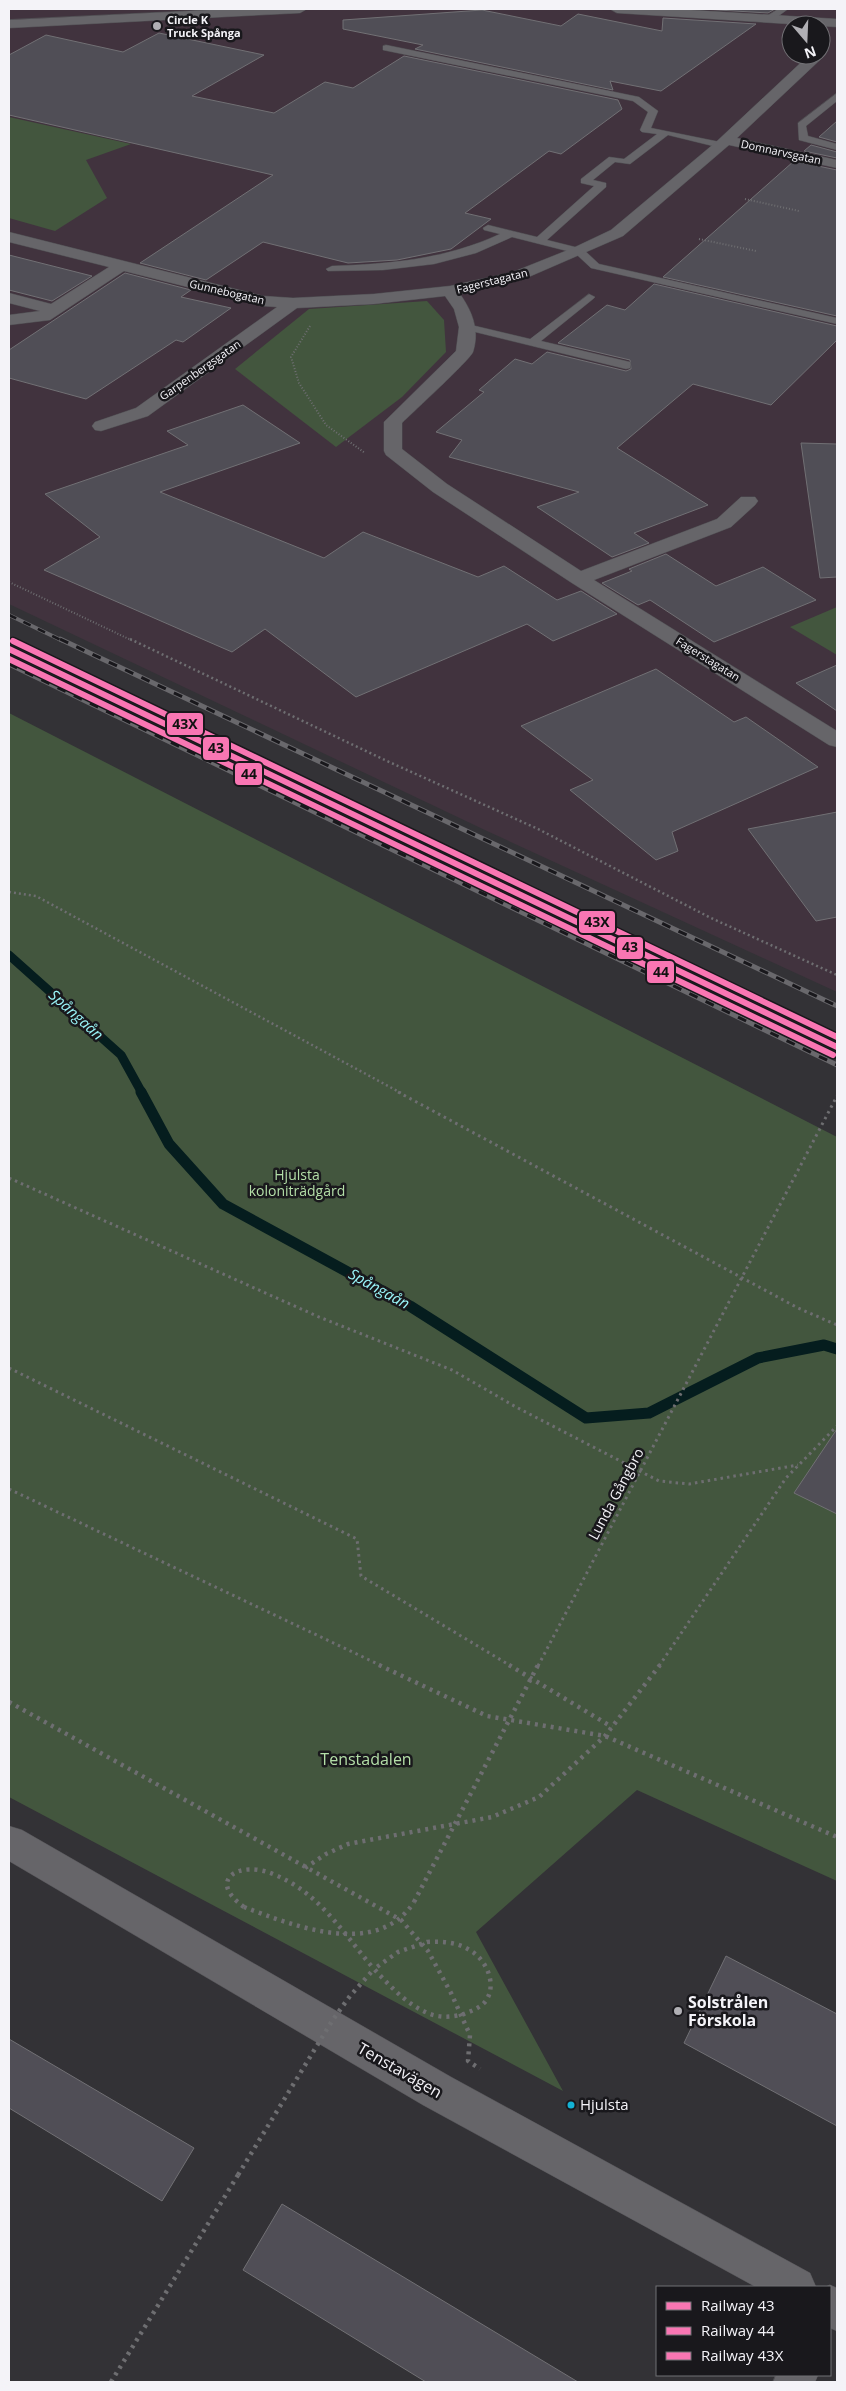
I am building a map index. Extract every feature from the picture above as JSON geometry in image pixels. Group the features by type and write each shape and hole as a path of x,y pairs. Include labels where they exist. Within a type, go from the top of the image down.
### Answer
{"street":[{"path":"9,24 124,13 300,9"},
{"path":"617,9 707,12 837,23"},
{"name":"Fagerstagatan","path":"806,65 722,142 617,233 518,276 450,291 462,309 468,327 464,352 393,422 394,451 440,488 578,579 837,740"},
{"name":"Domnarvsgatan","path":"722,142 837,164"},
{"name":"Gunnebogatan","path":"9,238 263,301 293,303 374,299 450,291"},
{"path":"9,320 44,316 121,266"},
{"path":"9,298 54,310"},
{"name":"Garpenbergsgatan","path":"101,426 142,412 293,303"},
{"path":"578,579 724,523 748,501"},
{"name":"Tenstavägen","path":"9,1842 436,2091 794,2286"}],"lane":[{"path":"770,18 784,9"},
{"path":"386,48 636,99 653,111 646,130 722,142"},
{"path":"837,96 801,125 803,138 837,147"},
{"path":"538,242 602,185 585,181 613,159 626,162 666,132"},
{"path":"488,228 579,251 594,266 837,321"},
{"path":"332,269 386,268 430,261 468,252 510,234"},
{"path":"534,342 588,297"},
{"path":"468,327 626,365"}],"path":[{"path":"745,199 799,211"},
{"path":"699,239 756,251"},
{"path":"9,582 378,757 538,829 711,918 837,975"},
{"path":"9,892 36,896 798,1308 837,1325"},
{"name":"Lunda Gångbro","path":"401,1920 414,1902 837,1096"},
{"path":"9,1178 319,1317 452,1370 516,1407 658,1481 690,1484 798,1465"},
{"path":"9,1368 357,1540 361,1576 612,1727"},
{"path":"304,1868 326,1854 348,1844 492,1818 539,1797 605,1736 645,1687 786,1478 837,1426"},
{"path":"9,1489 486,1716 605,1736 837,1837"},
{"path":"9,1702 304,1868 401,1920 412,1930 428,1951 451,1993 470,2035 468,2061"},
{"path":"111,2382 330,2024 348,2000 366,1978 372,1972 379,1964 404,1948 416,1943 429,1941 452,1942 473,1951 486,1964 490,1989 488,1998 482,2005 465,2015 446,2018 429,2013 408,2002 390,1988 377,1974 371,1967 359,1953 327,1912 315,1900 286,1881 255,1868 246,1868 234,1873 227,1884 228,1890 237,1903 274,1918 334,1935 380,1928 401,1920"}],"shaded area":[{"path":"9,9 837,9 837,992 487,831 9,604"}],"green space":[{"path":"9,117 131,144 86,160 107,198 55,231 9,218"},
{"path":"427,301 444,320 446,352 402,397 336,447 235,369 309,309"},
{"path":"837,607 837,655 790,627"},
{"path":"9,713 837,1137 837,1881 637,1790 476,1932 563,2091 9,1797"}],"building":[{"path":"701,9 775,9 768,13"},
{"path":"482,10 561,26 578,14 662,31 663,18 756,24 661,91 610,81 613,90 415,49 423,45 343,29 343,20"},
{"path":"159,33 264,55 192,96 274,113 325,82 353,88 404,56 618,100 622,109 561,154 549,151 465,213 491,219 451,249 397,260 348,263 263,242 206,280 140,263 273,175 9,115 9,55 46,35 123,52"},
{"path":"837,121 837,142 819,137"},
{"path":"811,145 837,152 837,158 804,151"},
{"path":"794,161 837,170 837,316 663,277"},
{"path":"9,255 92,276 52,301 9,290"},
{"path":"125,273 191,290 181,297 231,308 183,342 176,340 86,399 9,378 9,350"},
{"path":"654,284 837,326 837,340 771,405 693,384 617,448 708,505 634,533 649,543 612,557 537,507 579,492 449,457 462,440 436,432 484,392 479,390 515,359 532,364 547,352 626,371 631,369 630,360 558,343 607,305 625,310"},
{"path":"243,405 300,443 160,492 324,558 363,532 478,577 504,566 557,600 581,591 617,614 553,641 527,624 356,697 265,629 232,652 44,570 100,537 45,494 188,445 167,431"},
{"path":"801,443 837,444 837,577 820,578"},
{"path":"666,554 716,586 763,567 816,600 714,642 650,600 638,605 602,583 632,571 629,569"},
{"path":"837,665 837,711 796,683"},
{"path":"656,669 734,722 746,717 818,767 672,832 678,851 656,860 570,790 593,780 521,726"},
{"path":"837,812 837,917 816,921 748,829"},
{"path":"837,1429 837,1514 794,1493"},
{"path":"726,1956 837,2014 837,2126 684,2043"},
{"path":"9,2039 194,2148 162,2201 9,2108"},
{"path":"282,2204 578,2382 426,2382 243,2270"}],"waterway":[{"name":"Spångaån","path":"9,955 121,1055 142,1093"},
{"name":"Spångaån","path":"141,1092 169,1144 223,1204 410,1306 586,1418 649,1413 758,1358 824,1345 837,1349"}],"railway":[{"path":"9,615 63,641"},
{"path":"60,639 837,1006"},
{"path":"9,664 837,1065"}],"rail line":[{"name":"43X","path":"13,641 837,1037"},
{"name":"43","path":"9,649 837,1047"},
{"name":"44","path":"9,659 833,1055"}],"place":[{"name":"Circle K Truck Spånga","path":"157,26"},
{"name":"Solstrålen Förskola","path":"678,2011"},
{"name":"Hjulsta","path":"571,2105"}],"park label":[{"name":"Hjulsta koloniträdgård","path":"297,1184"},
{"name":"Tenstadalen","path":"366,1759"}]}
